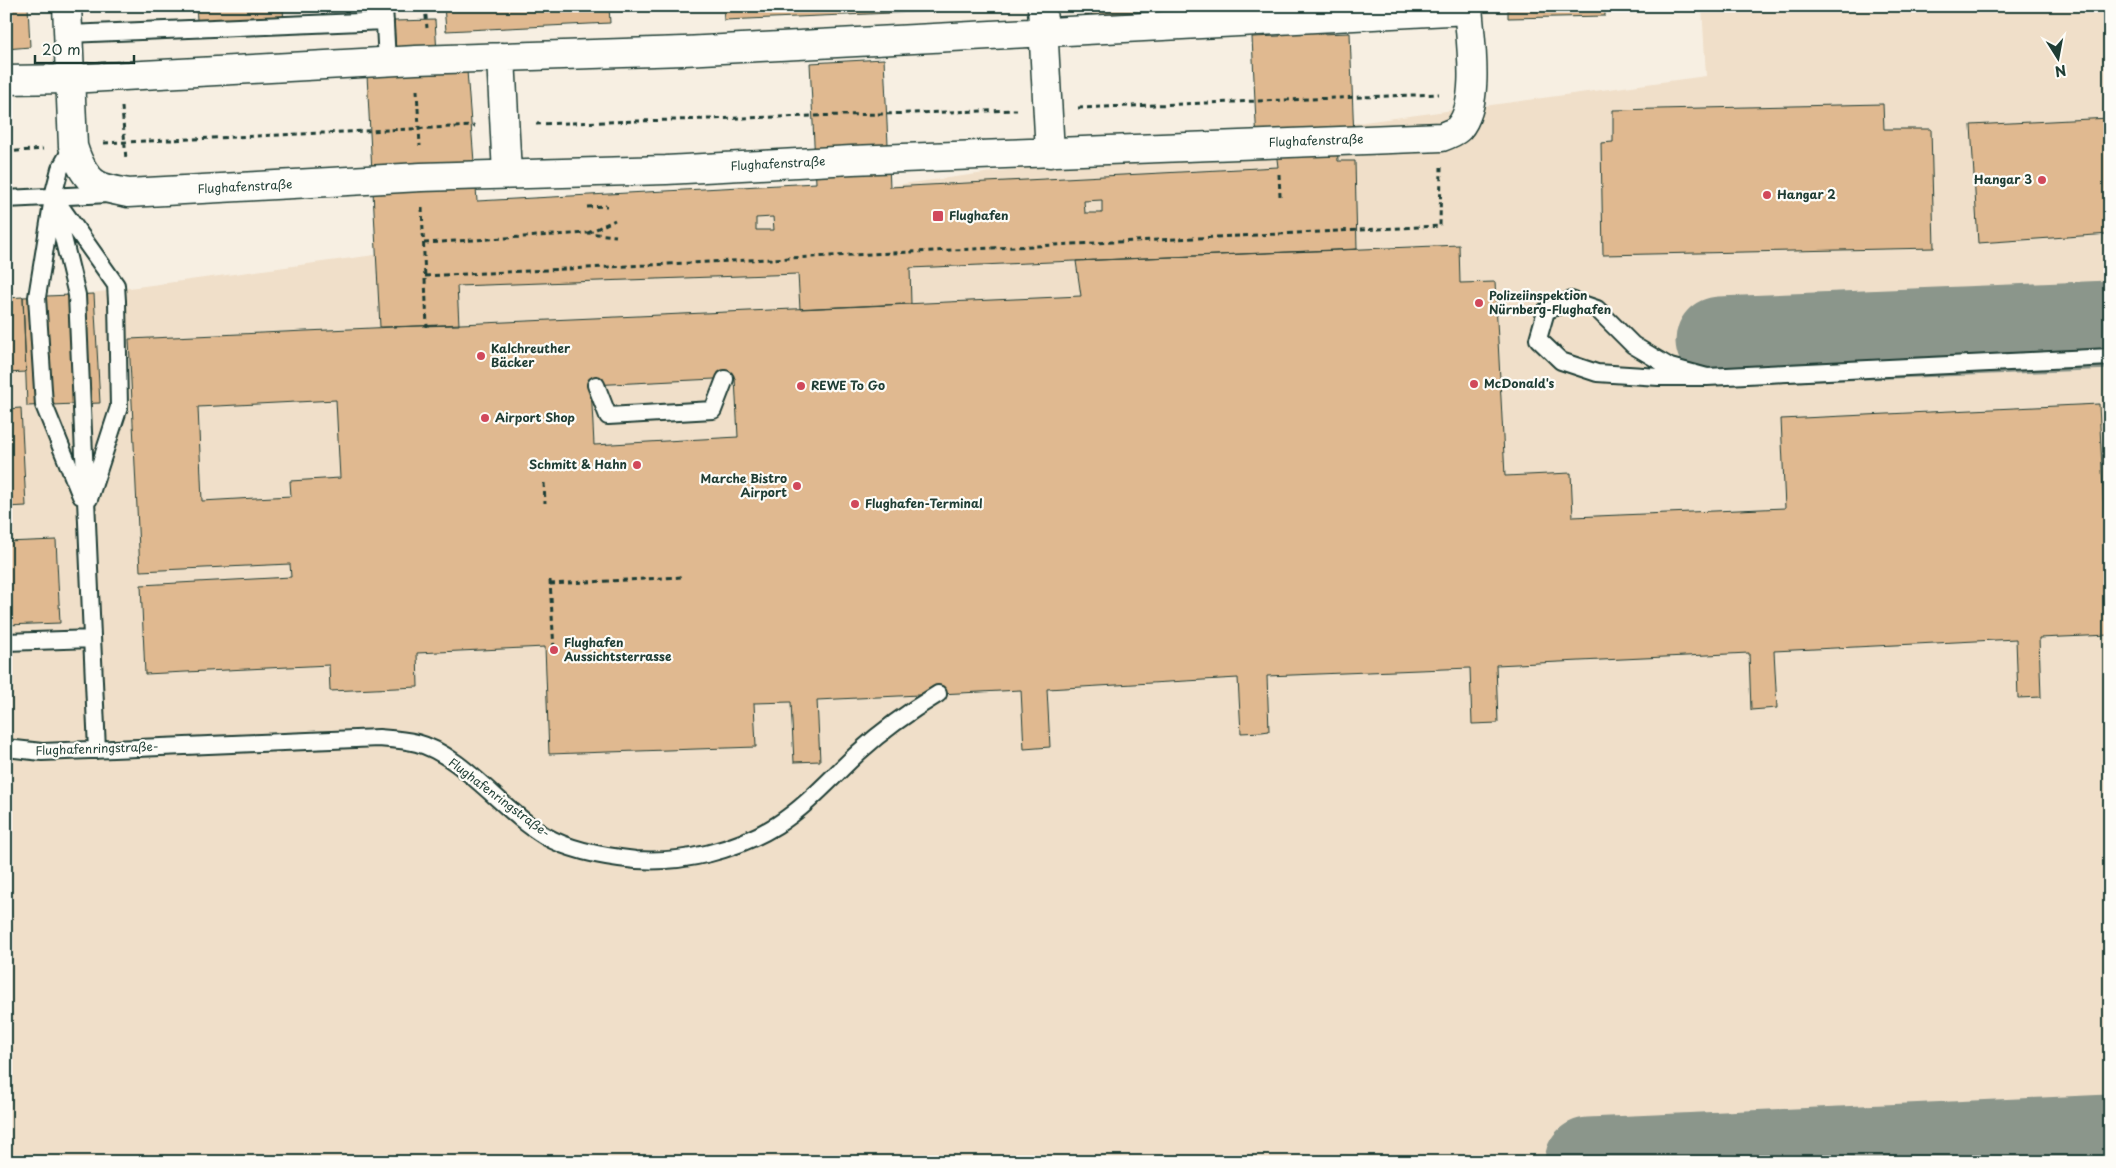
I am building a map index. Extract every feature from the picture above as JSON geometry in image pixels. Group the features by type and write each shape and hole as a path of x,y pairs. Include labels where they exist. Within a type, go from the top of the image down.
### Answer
{"street":[{"name":"Flughafenstraße","path":"67,6 73,146 81,167 96,184 128,193 507,174 666,170 1442,136"},
{"path":"1042,6 1050,153"},
{"path":"6,80 69,79 387,62 1043,34 1468,8 1472,93 1468,115 1458,129 1442,136"},
{"path":"501,57 507,174"}],"lane":[{"path":"68,34 384,14 387,62"},
{"path":"73,146 60,169 53,196 37,297 44,405 86,509"},
{"path":"6,198 128,193"},
{"path":"53,196 116,285 119,407 86,509"},
{"path":"53,196 78,294 97,750"},
{"path":"1707,377 1670,367 1632,345 1597,309 1571,300 1546,311 1538,339 1561,361 1597,372 1707,377 2110,357"},
{"path":"596,385 608,416 713,410 725,379"},
{"path":"6,642 92,639"},
{"name":"Flughafenringstraße-","path":"6,748 42,752 379,738 418,743 451,760 545,836 574,848 619,858 661,861 730,848 777,825 820,791 859,752 905,714 938,694"}],"path":[{"path":"6,152 134,140 505,125 1048,109 1472,93"},
{"path":"425,276 1440,226 1442,136"},
{"path":"586,207 607,206"},
{"path":"588,233 616,220"},
{"path":"424,244 588,233 616,236"},
{"path":"544,483 545,503"},
{"path":"554,650 550,582 683,577"}],"shaded area":[{"path":"1702,6 2110,6 2110,1162 6,1162 6,297 77,295 1706,76"}],"building":[{"path":"6,6 28,6 30,47 6,49"},
{"path":"196,6 283,6 284,27 198,33"},
{"path":"444,6 609,6 610,23 446,31"},
{"path":"723,6 988,6 988,9 724,20"},
{"path":"1084,6 1308,6 1085,15"},
{"path":"1318,6 1319,34 1350,33 1354,139 1337,140 1338,161 1355,161 1357,249 910,268 911,304 800,309 798,274 457,286 459,325 380,327 367,75 397,73 394,21 435,20 438,71 467,71 477,201 816,183 810,63 884,59 890,187 1278,167 1275,143 1257,144 1252,37 1280,36 1279,7"},
{"path":"1508,6 1605,6 1605,16 1508,18"},
{"name":"Hangar 2","path":"1883,104 1884,129 1931,129 1934,248 1603,255 1601,143 1613,142 1613,110"},
{"name":"Hangar 3","path":"2110,118 2110,234 1978,243 1971,125"},
{"path":"1102,200 1102,213 1085,213 1084,201"},
{"path":"773,217 774,230 756,230 756,218"},
{"name":"Flughafen-Terminal","path":"1459,245 1460,283 1495,282 1505,476 1571,473 1573,517 1785,508 1781,419 2099,404 2105,535 2108,578 2110,578 2110,635 2039,638 2041,697 2018,698 2016,639 1774,651 1777,708 1751,710 1749,653 1496,665 1498,723 1472,724 1470,668 1267,676 1269,731 1262,732 1241,733 1238,678 1047,689 1050,747 1024,749 1021,690 817,700 820,761 794,762 791,702 754,703 756,747 549,754 545,647 417,653 418,687 330,691 329,665 145,674 141,585 291,577 290,564 140,571 129,339 1081,296 1076,261","holes":["735,378 738,437 594,445 591,385","336,400 340,478 290,481 291,496 202,501 198,407"]},
{"path":"94,294 100,403 27,406 23,297"},
{"path":"23,297 26,372 6,373 6,298"},
{"path":"21,408 26,506 6,507 6,409"},
{"path":"56,540 60,623 6,625 6,542"}],"taxiway":[{"path":"1720,341 2110,325"},
{"path":"1589,1162 2110,1139"}],"place":[{"name":"Hangar 3","path":"2042,180"},
{"name":"Hangar 2","path":"1767,195"},
{"name":"Flughafen","path":"938,216"},
{"name":"Polizeiinspektion Nürnberg-Flughafen","path":"1479,303"},
{"name":"Kalchreuther Bäcker","path":"481,356"},
{"name":"McDonald's","path":"1474,384"},
{"name":"REWE To Go","path":"801,386"},
{"name":"Airport Shop","path":"485,418"},
{"name":"Schmitt & Hahn","path":"637,465"},
{"name":"Marche Bistro Airport","path":"797,486"},
{"name":"Flughafen-Terminal","path":"855,504"},
{"name":"Flughafen Aussichtsterrasse","path":"554,650"}]}
